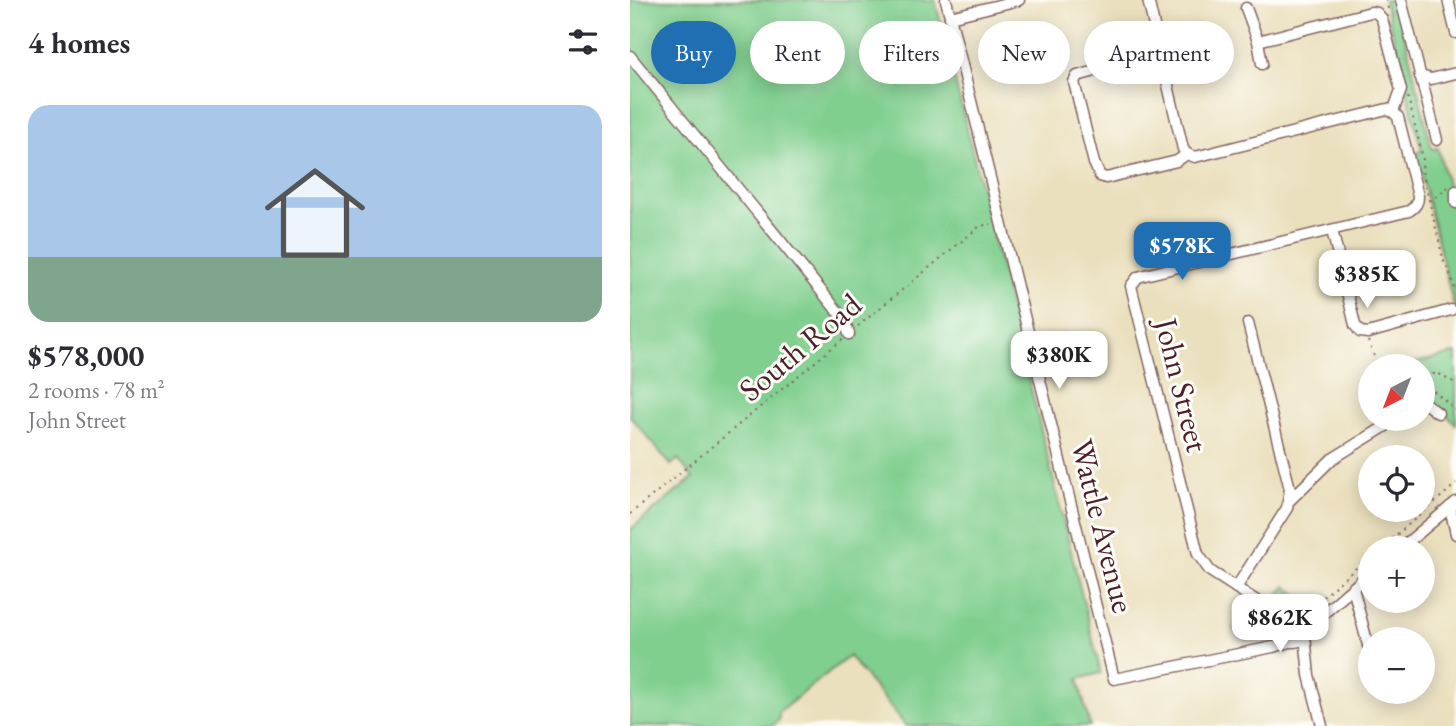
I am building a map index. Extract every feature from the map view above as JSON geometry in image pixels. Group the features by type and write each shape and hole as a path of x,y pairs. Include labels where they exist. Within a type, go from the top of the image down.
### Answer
{"street":[{"name":"Wattle Avenue","path":"946,0 1114,679 1291,642"},
{"path":"950,17 1019,0"},
{"path":"1401,0 1437,140"},
{"path":"1448,0 1456,33"},
{"path":"1147,2 1183,149 1187,155 1195,157 1387,110 1393,112 1401,90 1382,19 1377,13 1371,12 1258,41"},
{"path":"1246,8 1258,41 1262,64"},
{"path":"630,56 844,319 849,334"},
{"path":"1420,76 1431,79 1456,73"},
{"path":"1084,74 1077,76 1074,82 1094,163 1100,176 1106,178 1165,164 1187,155"},
{"name":"John Street","path":"1294,618 1262,605 1210,571 1198,554 1131,286 1133,281 1145,275 1409,211 1418,202 1398,117 1393,112"},
{"path":"1453,188 1456,202"},
{"path":"1332,230 1355,325 1360,332 1365,333 1451,310"},
{"path":"1248,323 1290,489 1290,500"},
{"path":"1236,588 1290,500 1332,460 1378,431"},
{"path":"1453,505 1456,534"},
{"path":"1416,536 1453,505"},
{"path":"1291,642 1300,641 1336,602 1358,584"},
{"path":"1353,588 1363,627"},
{"path":"1322,726 1302,656 1284,637 1282,629 1286,621 1309,615 1336,602"},
{"name":"John Street","path":"1262,605 1282,629"},
{"path":"1294,618 1303,621 1309,675"},
{"name":"Wattle Avenue","path":"1255,650 1274,639 1282,629"}],"path":[{"path":"1386,0 1390,19"},
{"path":"1408,94 1444,262 1456,294"},
{"path":"1430,202 1453,188"},
{"name":"South Road","path":"630,514 980,226 1001,222"},
{"path":"1365,333 1372,354"},
{"path":"1435,374 1456,382"},
{"path":"1435,393 1456,410"},
{"path":"1395,536 1456,484"},
{"path":"1309,615 1306,607 1314,604 1358,566"},
{"path":"1250,639 1248,617 1262,605"}],"green space":[{"path":"630,0 935,0 940,21 859,21 859,84 956,84 1101,673 1078,679 1090,726 906,726 849,656 779,712 779,720 772,726 630,726 630,530 693,478 678,459 671,465 630,416"},
{"path":"1384,0 1396,0 1432,149 1438,148 1456,221 1456,315 1416,153 1422,151"},
{"path":"1456,353 1456,424 1435,405 1435,358"},
{"path":"1286,586 1310,606 1288,608 1273,601"},
{"path":"1247,600 1268,614 1274,627 1267,634 1247,640 1233,629"}]}
